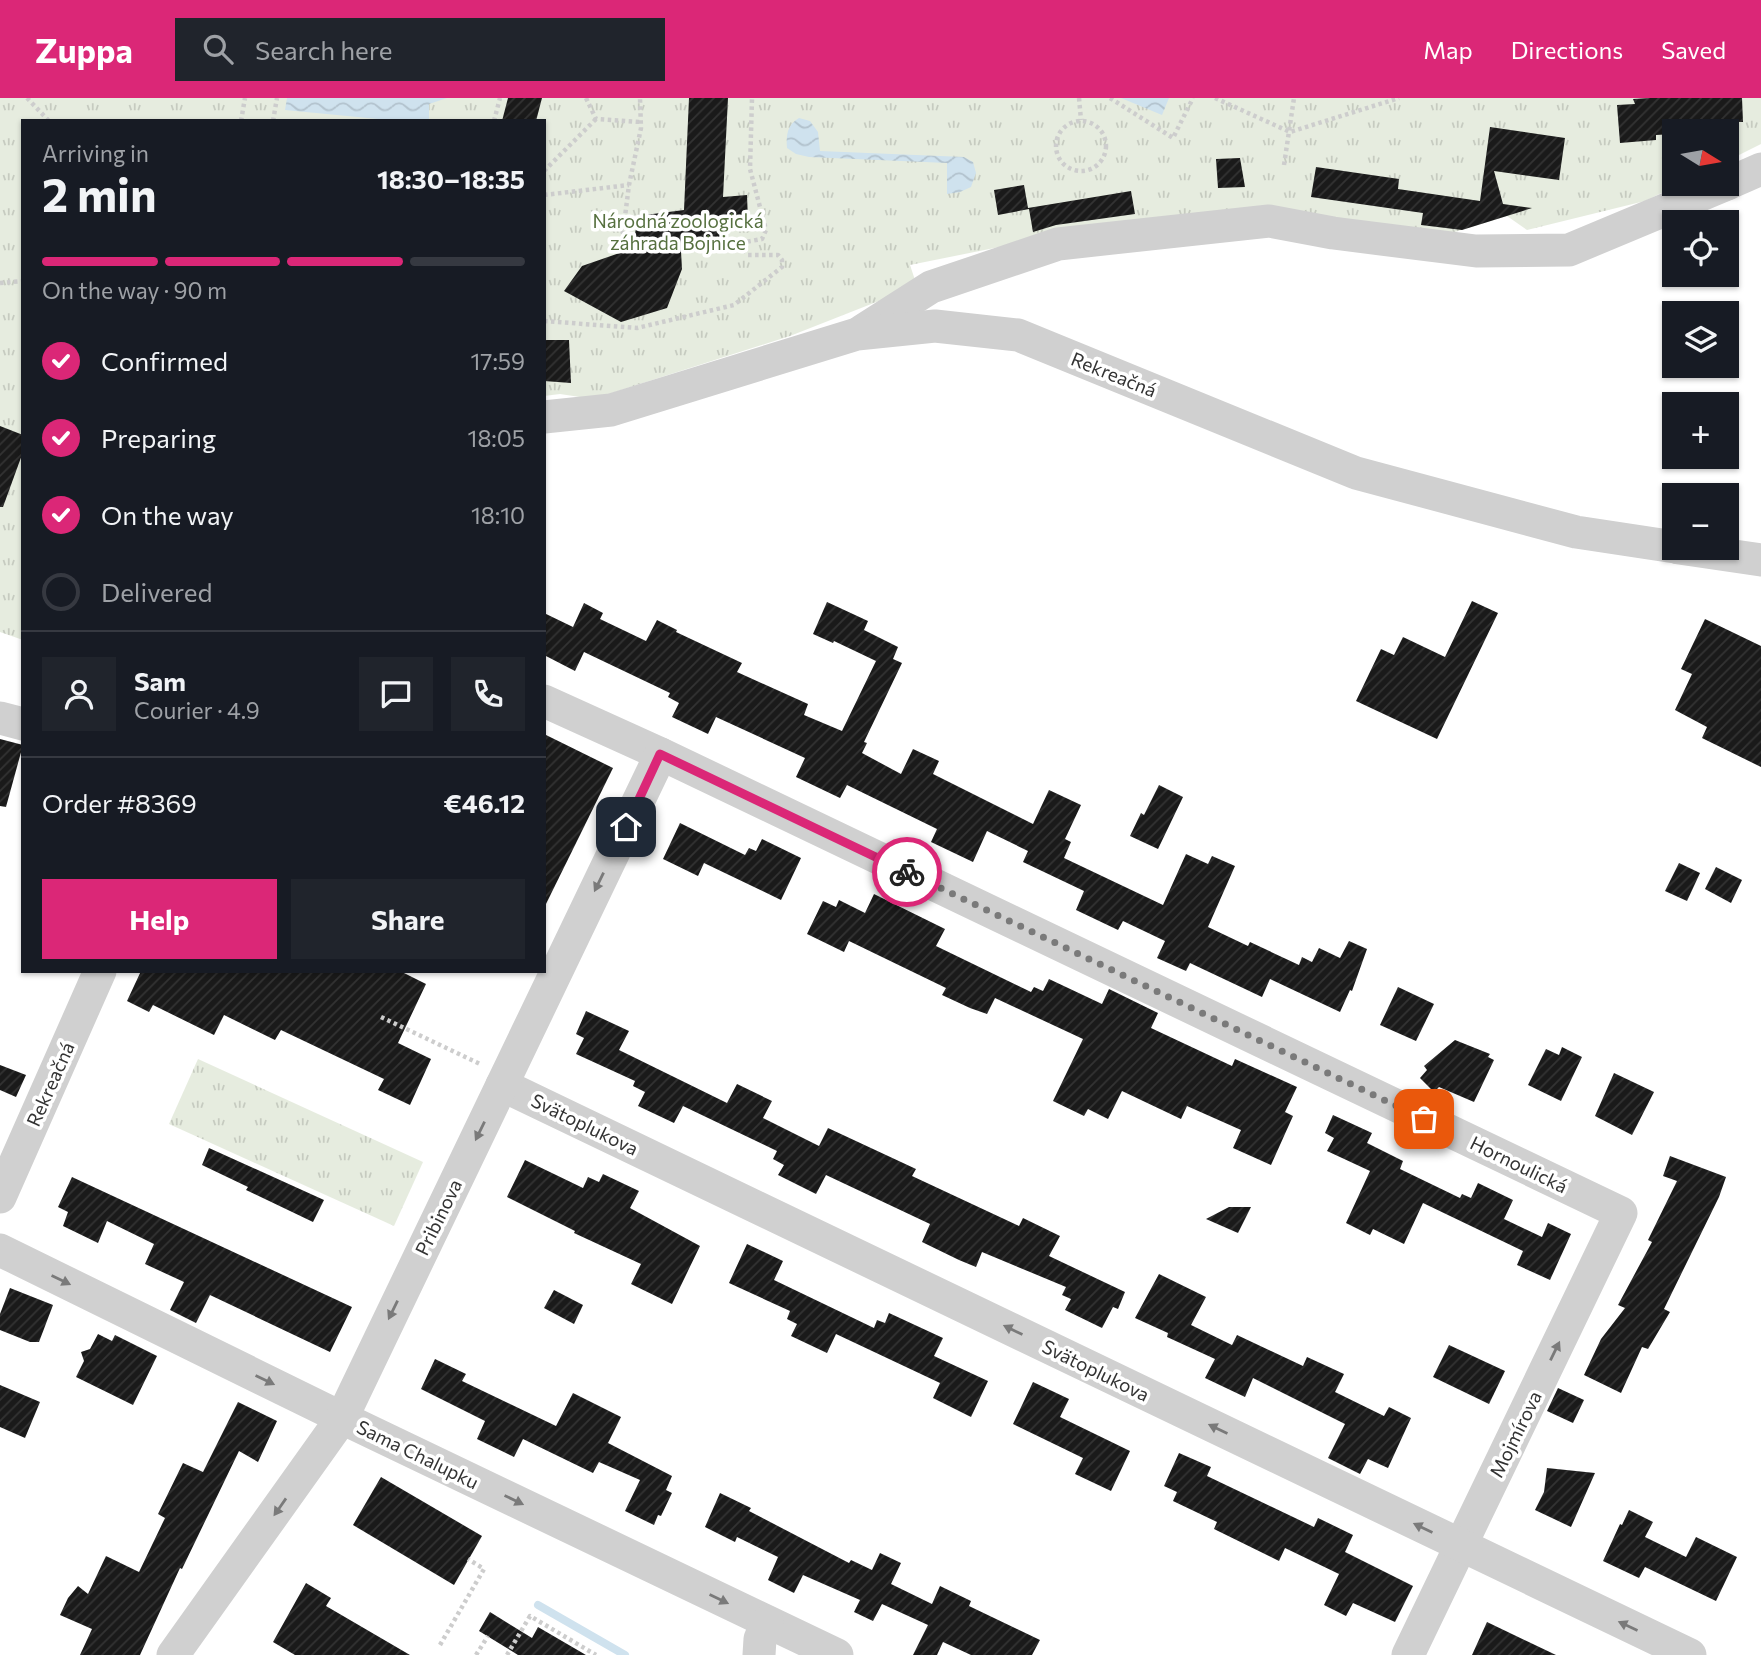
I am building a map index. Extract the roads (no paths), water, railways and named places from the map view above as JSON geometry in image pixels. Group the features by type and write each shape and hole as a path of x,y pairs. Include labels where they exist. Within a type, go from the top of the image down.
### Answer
{"street":[{"path":"1740,178 1761,169"},
{"path":"857,334 931,287 1058,244 1269,221 1333,233 1476,251 1569,250 1698,196"},
{"name":"Rekreačná","path":"546,417 611,410 857,334 935,326 1018,335 1356,473 1576,532 1662,545"},
{"name":"Rekreačná","path":"1739,557 1761,560"},
{"name":"Hornoulická","path":"546,702 1621,1213"},
{"path":"0,718 21,723"},
{"name":"Pribinova","path":"173,1655 342,1418 660,754"},
{"name":"Rekreačná","path":"0,1197 99,973"},
{"name":"Svätoplukova","path":"504,1081 1690,1655"},
{"name":"Mojmírova","path":"1408,1655 1621,1213"},
{"name":"Sama Chalupku","path":"0,1250 342,1418 837,1655"},
{"path":"759,1655 760,1639 767,1622"}],"water":[{"path":"287,98 447,98 429,104 429,119 378,119 285,110"},
{"path":"1121,98 1169,98 1162,115"},
{"path":"799,118 810,121 818,132 820,151 964,157 973,162 976,173 971,187 947,194 947,163 809,157 796,154 787,148 787,139 790,127"}],"waterway":[{"path":"538,1605 625,1655"}],"park label":[{"name":"Národná zoologická záhrada Bojnice","path":"678,231"}]}
